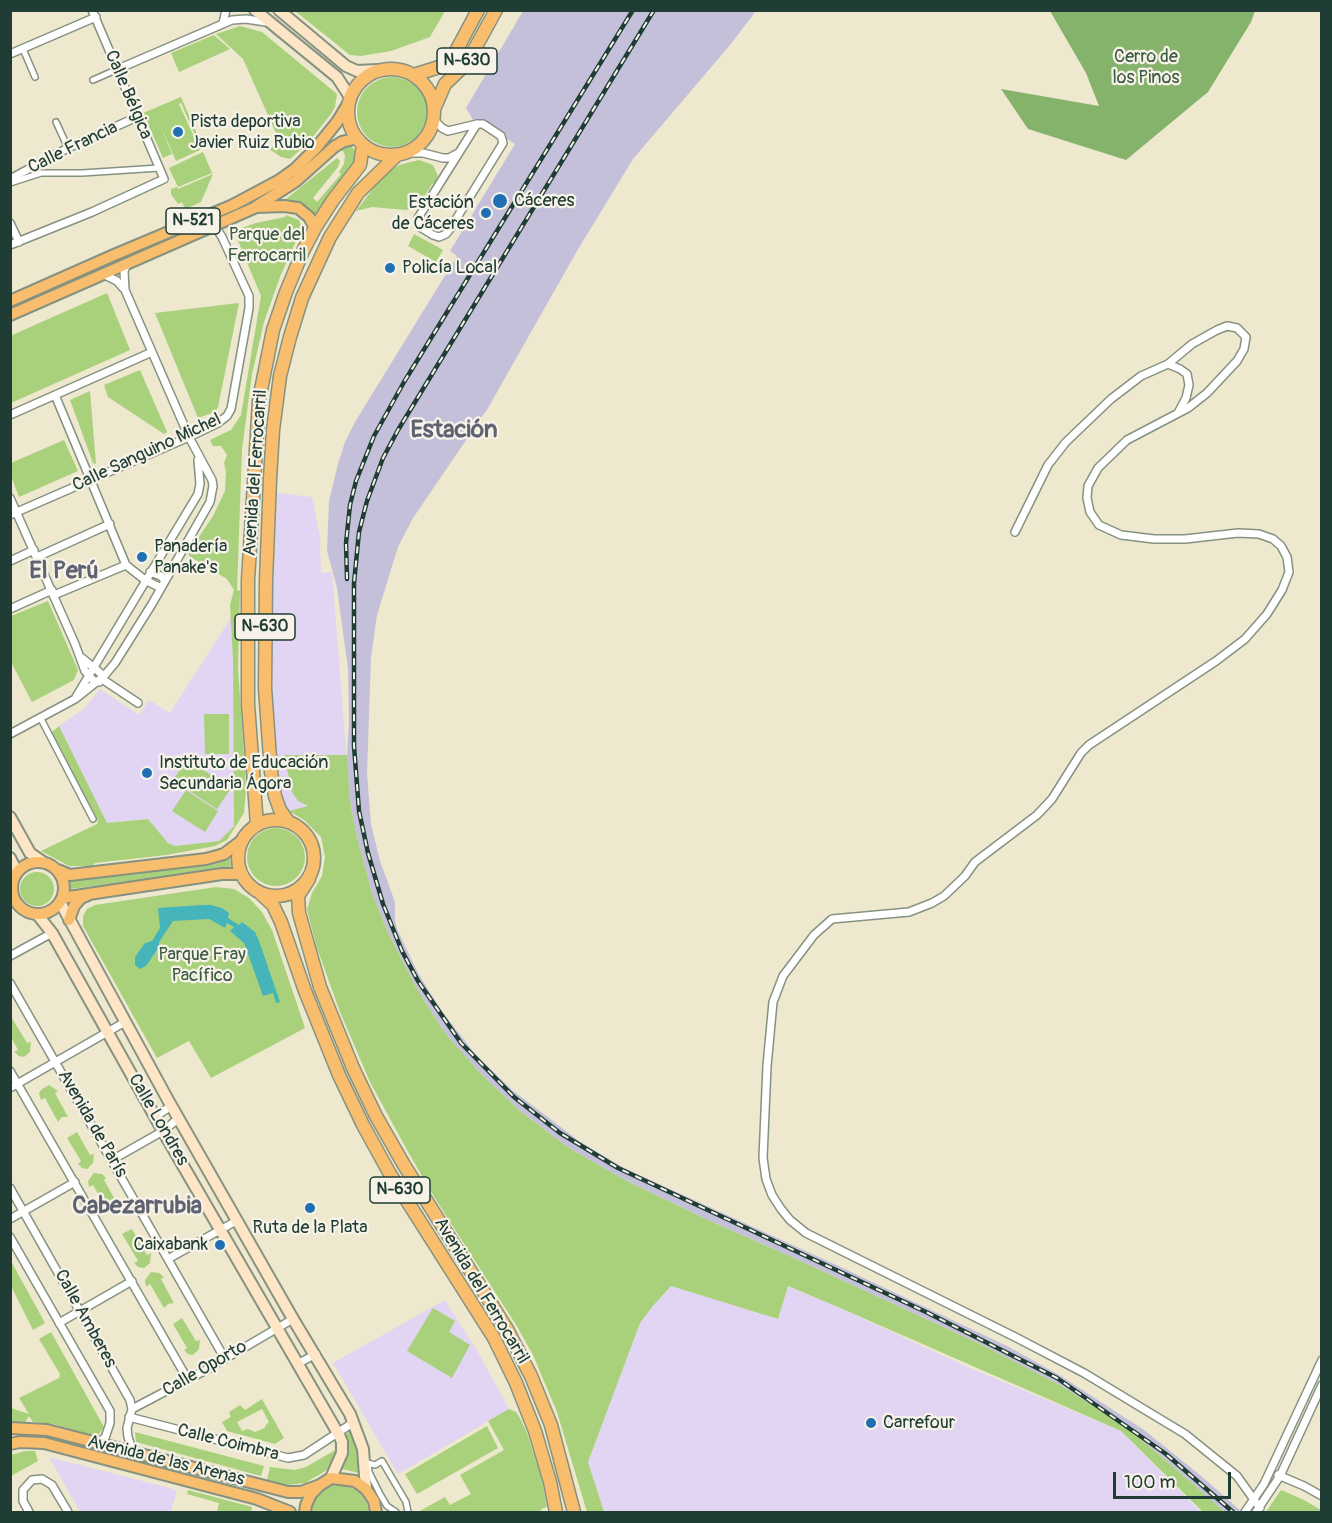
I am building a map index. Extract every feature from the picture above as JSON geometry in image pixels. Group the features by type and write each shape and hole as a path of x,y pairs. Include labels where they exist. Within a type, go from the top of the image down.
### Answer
{"highway":[{"name":"N-630","path":"414,75 439,67 448,61 455,53 478,10"},
{"name":"N-630","path":"401,154 422,143 431,129 445,84 466,63 496,10"},
{"name":"N-630","path":"378,70 400,69 414,75 426,85 431,94 434,114"},
{"path":"378,70 357,84 349,101 348,121 360,142 377,153 401,154"},
{"name":"Avenida del Ferrocarril","path":"257,825 248,704 248,580 259,400 273,330 299,262 315,228 360,165 360,142"},
{"name":"Avenida del Ferrocarril","path":"288,821 280,810 275,796 265,688 270,490 273,430 280,376 302,298 330,237 358,193 371,178 401,154"},
{"path":"241,874 238,859 241,841 249,831 270,820 288,821"},
{"name":"N-630","path":"288,821 306,833 314,849 314,867 309,879"},
{"name":"N-630","path":"241,874 250,886 260,893"},
{"path":"260,893 275,897 284,896 301,887 309,879"},
{"name":"Avenida del Ferrocarril","path":"309,879 298,896 299,913 321,987 353,1068 376,1116 404,1165 507,1329 531,1376 551,1425 574,1512"},
{"name":"Avenida del Ferrocarril","path":"260,893 273,905 281,922 305,991 339,1075 363,1125 390,1174 494,1338 516,1383 535,1431 556,1512"}],"main road":[{"path":"255,10 337,77 349,101"},
{"path":"279,10 346,66 357,71 378,70"},
{"name":"N-521","path":"10,301 233,205 278,181 316,148 338,122 349,101"},
{"name":"N-521","path":"10,315 254,207 296,180 342,142 360,142"},
{"path":"254,207 298,208 309,217 315,228"},
{"path":"10,818 30,853 57,870 70,875 206,859 224,854 241,841"},
{"path":"10,858 15,905 31,913 37,914 53,909 61,900 64,883 57,870"},
{"path":"13,877 28,863 43,862"},
{"path":"61,900 94,892 222,874 241,874"},
{"path":"69,920 77,902 94,892"},
{"name":"Calle Londres","path":"61,900 69,920 171,1106 316,1354 354,1424 363,1449 366,1489"},
{"name":"Calle Londres","path":"37,914 52,933 338,1434"},
{"name":"Avenida de las Arenas","path":"10,1428 47,1430 288,1492 302,1492 320,1485"},
{"path":"305,1512 311,1494 331,1478 342,1453 342,1442 338,1434"},
{"name":"Avenida de las Arenas","path":"10,1444 44,1443 257,1499 290,1512"},
{"path":"331,1478 355,1481 366,1489 385,1512"},
{"path":"374,1501 376,1512"}],"street":[{"path":"223,23 226,10"},
{"path":"10,54 97,14"},
{"name":"Calle Bélgica","path":"19,242 164,179 97,14"},
{"path":"93,80 223,23 246,19 272,24"},
{"path":"23,50 35,77"},
{"path":"434,114 442,128 454,131 462,138 464,144"},
{"name":"Calle Francia","path":"10,181 68,148 137,117"},
{"path":"56,122 68,148"},
{"path":"454,131 477,124 483,124 501,136 503,145 450,229 443,236 433,235 420,227 418,218 477,124"},
{"path":"401,154 428,154 437,158 448,158 459,152"},
{"path":"437,158 442,168 440,180"},
{"path":"10,181 41,173 159,168"},
{"path":"10,223 19,242 10,245"},
{"name":"Calle Sanguino Michel","path":"14,513 189,437 227,416 231,409 249,308 249,296 222,237 218,231 209,226"},
{"path":"125,290 124,271 127,263"},
{"path":"10,734 75,699 102,679 115,663 161,588 210,502 212,480 198,457 125,290 117,281 102,274"},
{"path":"1015,532 1048,465 1065,442 1110,399 1141,376 1168,364 1192,344 1217,330 1227,326 1237,328 1246,337 1244,349 1237,361 1207,393 1188,408 1127,440 1098,468 1088,486 1090,512 1100,525 1110,531 1135,538 1185,539 1238,533 1259,534 1273,539 1281,546 1287,557 1289,572 1282,590 1267,614 1245,639 1216,661 1089,745 1081,753 1052,799 1037,815 983,854 944,896 909,912 832,919 814,935 783,976 773,1002 767,1066 763,1158 765,1179 772,1195 790,1221 806,1233 1084,1373 1185,1434 1237,1476 1254,1499 1258,1510"},
{"path":"10,415 152,352"},
{"path":"1168,364 1187,374 1189,385 1186,398 1178,413"},
{"path":"55,395 126,565 145,580 161,588"},
{"path":"75,699 198,494 200,484 198,457"},
{"path":"198,494 207,496 210,502"},
{"path":"10,498 14,513 53,593 88,676 94,681 102,679"},
{"path":"10,561 35,554 110,524"},
{"path":"10,609 126,565"},
{"path":"150,572 161,576 165,581"},
{"path":"80,656 92,657 102,654"},
{"path":"80,656 102,679 138,703"},
{"path":"40,717 93,819"},
{"path":"10,956 52,933"},
{"name":"Avenida de París","path":"10,983 225,1359"},
{"path":"10,1088 125,1022"},
{"path":"10,1071 188,1380"},
{"path":"155,1117 171,1106"},
{"path":"112,1160 163,1131 179,1118"},
{"path":"10,1219 75,1182"},
{"name":"Calle Amberes","path":"10,1188 81,1311 130,1400 132,1409"},
{"path":"168,1259 238,1220"},
{"name":"Calle Amberes","path":"10,1237 110,1411 110,1423 105,1438 95,1442"},
{"path":"59,1323 132,1281"},
{"path":"278,1328 293,1318"},
{"name":"Calle Oporto","path":"132,1409 188,1380 278,1328"},
{"path":"299,1363 316,1354"},
{"path":"1245,1512 1271,1471 1322,1360"},
{"path":"1258,1510 1280,1476 1322,1385"},
{"path":"132,1409 129,1417 128,1437 132,1449 138,1453"},
{"name":"Calle Coimbra","path":"129,1417 288,1458 304,1455 354,1424"},
{"path":"396,1512 387,1506 369,1472 368,1463 375,1465 382,1461 406,1502 408,1512"},
{"path":"1271,1471 1322,1496"},
{"path":"29,1512 23,1501 23,1490 29,1482 42,1479 52,1485 68,1512"}],"shaded area":[{"path":"523,11 756,11 633,159 577,251 488,408 413,518 398,547 377,615 371,658 367,774 371,824 380,861 395,902 397,929 418,973 441,1010 476,1055 511,1089 579,1141 624,1168 1009,1347 1061,1376 1144,1430 1200,1475 1240,1510 1238,1512 1225,1512 1123,1425 1060,1385 980,1344 627,1181 569,1148 520,1111 482,1075 444,1032 416,987 388,933 371,890 350,801 347,755 348,669 337,588 327,551 329,501 345,442 355,422 457,256 450,251 515,144 481,122 475,123 466,108"},
{"path":"277,493 312,497 320,538 321,573 332,572 350,801 332,801 289,811 283,802 279,782 272,702"},
{"name":"Instituto de Educación Secundaria Ágora","path":"231,618 234,826 219,841 175,846 168,843 148,819 107,823 59,726 85,708 100,689 139,715 149,700 170,713"},
{"path":"671,1286 778,1319 787,1286 838,1307 965,1366 1121,1431 1201,1512 604,1512 588,1462 640,1323"},
{"path":"445,1300 479,1354 509,1409 398,1474 333,1363"},
{"path":"49,1457 177,1490 171,1512 80,1512"}],"green space":[{"path":"295,11 445,11 430,37 391,51 361,56 350,55"},
{"name":"Cerro de los Pinos","path":"1050,11 1255,11 1251,22 1208,92 1126,160 1028,129 1001,89 1099,106 1086,73"},
{"path":"240,26 262,32 337,94 335,107 331,114 308,143 290,159 281,157 269,149 280,142 243,59 216,34"},
{"path":"214,35 230,49 179,72 171,53"},
{"path":"392,77 405,80 417,87 424,99 427,112 424,125 417,137 405,144 392,147 379,144 367,137 360,125 357,112 360,99 367,87 379,80"},
{"name":"Pista deportiva Javier Ruiz Rubio","path":"181,97 203,148 201,149 181,103 179,104 200,150 176,161 158,120 172,154 163,158 143,113"},
{"path":"351,146 357,152 356,163 314,216 302,205 286,201 337,158 340,161 338,167 313,198 317,202 341,174 339,172 344,164 345,155 341,148"},
{"path":"203,152 212,173 178,187 169,168"},
{"path":"419,160 433,165 438,176 418,207 406,210 372,207 356,211 390,171 399,165"},
{"path":"213,174 201,202 185,209 182,202 178,204 171,194 171,189 177,187 178,189"},
{"name":"Parque del Ferrocarril","path":"286,215 299,220 302,227 280,277 264,322 252,374 242,449 237,590 240,591 238,667 246,788 244,813 227,840 215,846 166,855 95,863 92,866 69,866 41,851 97,824 98,821 52,732 59,726 107,823 148,819 168,843 175,846 219,841 234,826 233,660 230,605 234,590 227,579 189,556 189,552 213,516 225,491 224,463 227,455 221,446 213,446 210,440 231,430 241,415 261,296 234,231"},
{"path":"414,234 443,250 436,262 408,246"},
{"path":"107,293 130,350 11,403 10,336"},
{"path":"239,303 218,407 215,412 198,418 155,313"},
{"path":"140,370 167,432 164,434 108,397 104,385"},
{"path":"90,391 96,464 93,463 70,400"},
{"path":"64,440 78,471 19,497 11,476 11,463"},
{"path":"48,601 78,670 74,680 32,702 11,662 11,616"},
{"path":"204,714 229,714 229,754 205,754"},
{"path":"284,755 347,755 350,801 356,833 371,890 388,933 416,987 444,1032 482,1075 520,1111 569,1148 627,1181 980,1344 1060,1385 1123,1425 1225,1512 1203,1512 1121,1431 788,1286 778,1319 671,1286 640,1323 588,1462 604,1512 587,1512 557,1412 533,1355 407,1150 370,1082 340,1012 317,948 307,910 312,893 322,876 325,857 321,837 304,820 289,811 308,806 298,801 292,792"},
{"path":"187,759 231,788 217,809 173,780"},
{"path":"186,790 218,811 205,832 172,811"},
{"path":"270,828 282,828 297,836 305,851 305,863 297,878 282,886 270,886 255,878 247,863 247,851 255,836"},
{"path":"230,858 231,868 71,889 70,881"},
{"path":"37,872 49,877 54,889 49,901 37,906 25,901 20,889 25,877"},
{"name":"Parque Fray Pacífico","path":"216,887 234,889 249,898 262,912 272,930 305,1028 211,1078 189,1041 157,1058 83,926 83,916 87,909 95,905"},
{"path":"10,1015 27,1043 31,1042 30,1052 24,1057 14,1052 18,1050 11,1037"},
{"path":"49,1085 58,1091 55,1093 68,1117 62,1117 58,1122 45,1098 41,1100 39,1093"},
{"path":"77,1132 90,1155 94,1154 93,1163 87,1169 78,1164 81,1161 67,1138"},
{"path":"94,1173 102,1174 106,1178 104,1180 119,1207 113,1208 109,1213 93,1185 89,1187 88,1181"},
{"path":"132,1229 147,1255 151,1253 150,1263 144,1268 134,1263 138,1261 122,1234"},
{"path":"11,1261 45,1323 33,1330 11,1286"},
{"path":"151,1272 159,1273 164,1277 161,1279 174,1303 164,1308 150,1284 146,1287 145,1280"},
{"path":"433,1308 455,1321 449,1332 470,1345 452,1378 407,1351"},
{"path":"182,1318 196,1341 200,1340 199,1349 193,1355 184,1350 187,1348 173,1324"},
{"path":"51,1332 104,1427 95,1436 53,1424 33,1422 29,1416 24,1424 11,1422 11,1408 29,1414 19,1398 59,1378 60,1374 39,1339"},
{"path":"262,1399 284,1438 275,1444 227,1431 222,1422 231,1417 229,1412 240,1405 245,1410","holes":["262,1409 269,1422 265,1428 255,1432 248,1429 242,1431 237,1422"]},
{"path":"509,1409 516,1412 527,1433 541,1476 547,1507 539,1512 418,1512 445,1497 450,1505 471,1494 460,1475 504,1450 488,1421"},
{"path":"487,1426 498,1448 417,1494 405,1474"},
{"path":"349,1431 357,1434 359,1473 342,1469 345,1458 344,1437"},
{"path":"135,1432 264,1466 261,1476 136,1442"},
{"path":"337,1449 332,1467 305,1483 288,1485 267,1480 270,1467 295,1470 306,1467"},
{"path":"35,1451 38,1461 11,1476 11,1455"},
{"path":"330,1486 349,1486 360,1493 369,1512 309,1512 314,1498 321,1491"},
{"path":"188,1490 252,1507 251,1512 217,1512 219,1503 187,1494"},
{"path":"1281,1490 1304,1500 1321,1512 1266,1512"}],"water":[{"path":"202,905 222,908 229,913 228,918 239,925 242,922 255,932 280,1002 276,1003 273,993 263,996 244,943 230,931 234,927 227,923 225,928 209,919 173,921 146,966 140,969 135,965 135,957 145,943 152,941 160,928 158,908"}],"railway":[{"path":"347,579 346,543 350,505 356,481 374,436 404,382 633,10"},
{"path":"654,10 398,430 383,458 367,501 359,532 354,583 354,746 359,811 383,904 402,951 418,981 461,1043 514,1097 560,1133 618,1168 928,1313 1057,1378 1166,1454 1233,1512"}],"place":[{"name":"Pista deportiva Javier Ruiz Rubio","path":"178,132"},
{"name":"Cáceres","path":"500,201"},
{"name":"Estación de Cáceres","path":"486,213"},
{"name":"Policía Local","path":"390,268"},
{"name":"Panadería Panake's","path":"142,557"},
{"name":"Instituto de Educación Secundaria Ágora","path":"147,773"},
{"name":"Ruta de la Plata","path":"310,1208"},
{"name":"Caixabank","path":"220,1245"},
{"name":"Carrefour","path":"871,1423"}],"district":[{"name":"Estación","path":"454,431"},
{"name":"El Perú","path":"64,572"},
{"name":"Cabezarrubia","path":"137,1207"}]}
